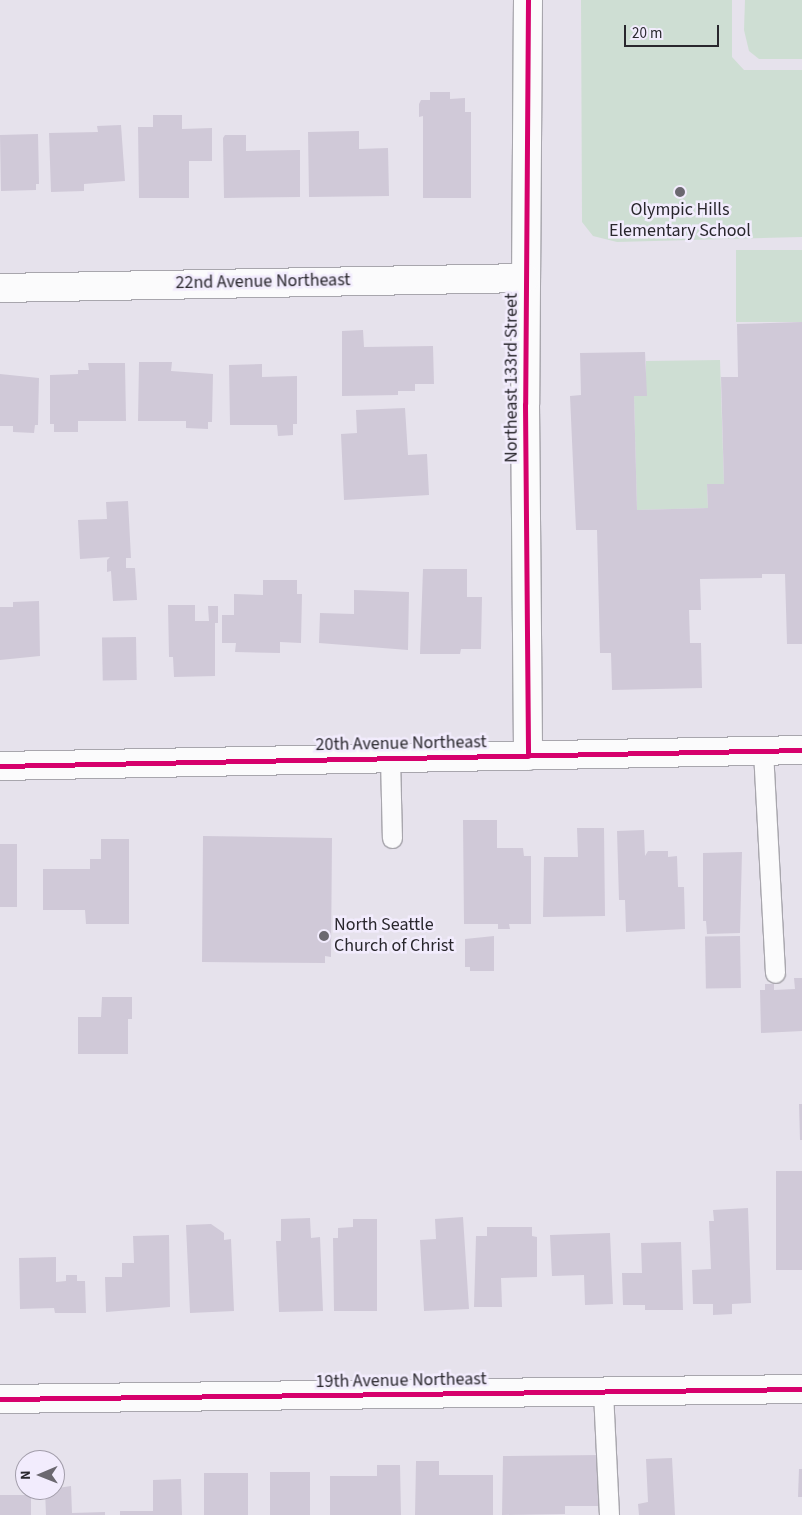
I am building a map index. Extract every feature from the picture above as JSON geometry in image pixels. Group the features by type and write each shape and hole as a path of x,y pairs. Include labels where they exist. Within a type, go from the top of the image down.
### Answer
{"street":[{"name":"Northeast 133rd Street","path":"528,0 528,242 525,278 528,756"},
{"name":"22nd Avenue Northeast","path":"0,288 525,278"},
{"name":"20th Avenue Northeast","path":"0,766 802,750"},
{"name":"19th Avenue Northeast","path":"0,1399 802,1389"}],"lane":[{"path":"762,751 775,973"},
{"path":"390,758 392,838"},
{"path":"603,1392 609,1515"}],"green space":[{"path":"581,0 732,0 732,57 744,70 802,70 802,237 617,242 593,236 582,222"},
{"path":"745,0 802,0 802,59 759,59 749,51 744,30"},
{"path":"736,250 802,250 802,322 736,322"},
{"path":"720,360 724,484 707,484 708,508 637,510 634,396 646,396 646,361"}],"building":[{"path":"430,92 450,92 450,99 465,98 465,112 471,112 471,198 423,198 423,116 419,117 419,104 421,100 430,100"},
{"path":"153,115 182,115 182,129 212,128 212,161 189,161 189,198 139,198 138,127 153,127"},
{"path":"121,125 125,181 84,184 84,191 51,192 49,133 98,132 97,126"},
{"path":"359,131 359,149 388,148 389,196 309,197 308,132"},
{"path":"38,134 39,184 36,184 36,190 1,191 0,135"},
{"path":"225,135 246,135 246,151 300,150 300,197 224,198 223,138"},
{"path":"802,322 802,644 787,644 785,574 762,574 762,578 700,579 701,610 689,610 690,643 701,643 702,688 612,690 611,653 600,653 597,530 576,530 570,396 581,395 580,353 645,352 647,396 634,396 637,510 708,508 707,484 724,484 721,377 738,377 737,324"},
{"path":"363,330 364,347 433,346 434,384 415,384 415,391 398,391 398,395 342,396 342,331"},
{"path":"139,362 172,362 171,371 213,374 212,422 208,422 208,429 186,428 186,421 138,421"},
{"path":"88,363 125,363 126,421 78,421 78,432 54,432 54,424 50,424 50,375 78,374 78,370 89,370"},
{"path":"262,364 262,377 297,376 297,424 293,424 293,435 278,436 277,425 230,425 229,365"},
{"path":"0,374 39,378 38,425 35,425 34,433 13,432 13,426 0,426"},
{"path":"405,408 408,455 427,454 429,495 344,500 341,434 357,433 356,410"},
{"path":"128,501 131,558 126,558 126,568 135,568 137,600 113,601 111,571 107,572 107,560 110,557 80,559 78,520 107,519 106,502"},
{"path":"423,569 467,569 467,597 482,597 481,649 461,649 460,654 420,654"},
{"path":"263,580 297,580 297,594 302,594 301,643 280,642 280,653 235,652 236,643 222,643 222,615 234,615 234,594 263,595"},
{"path":"354,590 409,592 408,650 319,643 320,613 354,614"},
{"path":"39,601 40,656 0,660 0,607 13,607 13,602"},
{"path":"168,605 195,605 195,621 209,621 208,606 218,606 218,623 215,623 215,676 174,677 173,657 169,657"},
{"path":"136,637 137,680 103,681 102,638"},
{"path":"463,820 497,820 497,848 523,848 524,856 531,856 531,924 509,924 510,929 498,929 498,924 464,924"},
{"path":"577,828 604,828 605,916 543,917 544,857 578,857"},
{"path":"644,830 645,856 648,851 668,851 668,857 677,856 678,887 684,887 685,929 626,932 625,900 619,900 617,831"},
{"path":"203,836 332,838 331,957 325,956 325,963 202,962"},
{"path":"101,839 129,839 129,924 86,924 85,910 43,910 43,869 90,869 90,859 101,859"},
{"path":"0,844 17,844 17,907 0,907"},
{"path":"742,852 740,933 707,934 706,921 703,921 703,853"},
{"path":"494,936 494,971 470,971 470,967 465,967 465,939"},
{"path":"740,936 741,988 706,989 705,937"},
{"path":"794,978 802,978 802,1031 761,1033 760,990 765,990 765,984 774,984 774,990 795,989"},
{"path":"102,997 132,997 132,1019 128,1019 128,1054 78,1054 78,1017 101,1017"},
{"path":"799,1104 802,1104 802,1140 800,1140"},
{"path":"776,1171 802,1171 802,1270 776,1270"},
{"path":"748,1208 751,1303 732,1304 732,1314 713,1315 713,1304 693,1304 692,1270 711,1269 709,1221 714,1221 713,1210"},
{"path":"463,1217 469,1309 424,1311 420,1240 436,1239 435,1219"},
{"path":"310,1218 311,1238 320,1237 323,1311 279,1312 276,1241 281,1241 281,1219"},
{"path":"353,1219 377,1219 377,1311 334,1311 333,1238 338,1238 338,1228 353,1227"},
{"path":"211,1224 224,1233 224,1240 231,1239 234,1311 190,1313 186,1225"},
{"path":"487,1227 532,1227 532,1236 537,1237 537,1277 501,1278 502,1307 474,1307 476,1236 487,1236"},
{"path":"610,1233 613,1304 585,1305 584,1275 552,1276 550,1235"},
{"path":"169,1235 170,1307 106,1312 105,1277 122,1277 122,1263 134,1263 133,1236"},
{"path":"681,1242 683,1310 645,1310 645,1305 623,1305 622,1273 642,1273 641,1243"},
{"path":"56,1257 56,1282 66,1281 66,1275 77,1275 77,1281 85,1281 86,1313 55,1313 54,1308 20,1309 19,1258"},
{"path":"600,1455 600,1506 565,1506 565,1514 502,1515 503,1456"},
{"path":"672,1458 675,1515 639,1515 638,1504 648,1502 646,1459"},
{"path":"416,1461 439,1461 439,1475 493,1475 493,1515 415,1515"},
{"path":"377,1465 400,1465 401,1515 330,1515 330,1476 377,1476"},
{"path":"799,1469 802,1469 802,1497 798,1497"},
{"path":"270,1472 310,1472 310,1515 270,1515"},
{"path":"204,1473 248,1473 248,1515 204,1515"},
{"path":"181,1479 182,1515 120,1515 120,1511 153,1511 153,1480"},
{"path":"71,1486 72,1513 105,1512 105,1515 46,1515 45,1500 65,1500 65,1487"},
{"path":"0,1495 15,1495 15,1500 31,1500 31,1515 0,1515"}],"cycle path":[{"path":"528,0 525,404 528,756"},
{"path":"0,766 802,750"},
{"path":"0,1399 802,1389"}],"place":[{"name":"Olympic Hills Elementary School","path":"680,192"},
{"name":"North Seattle Church of Christ","path":"324,936"}]}
